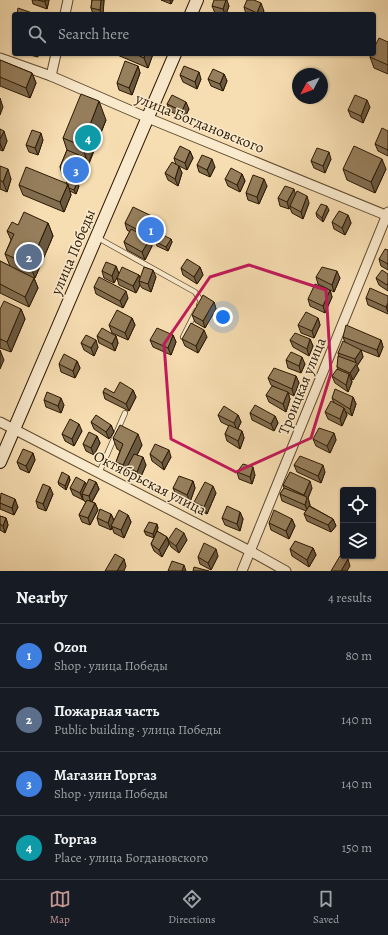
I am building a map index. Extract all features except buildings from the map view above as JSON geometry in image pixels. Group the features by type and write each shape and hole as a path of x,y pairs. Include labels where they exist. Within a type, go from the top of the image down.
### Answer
{"street":[{"path":"65,12 68,0"},
{"path":"192,12 197,0"},
{"path":"51,76 56,56"},
{"name":"улица Победы","path":"0,462 174,56"},
{"name":"улица Богдановского","path":"0,58 51,76 148,118 388,214"},
{"name":"Троицкая улица","path":"242,571 388,214"},
{"name":"Октябрьская улица","path":"0,422 286,571"}],"lane":[{"path":"96,237 195,292 201,301 183,336"},
{"path":"99,473 125,414"}],"highlighted area":[{"path":"249,265 326,290 331,373 311,438 236,472 171,439 164,344 210,277"}],"place":[{"name":"Горгаз","path":"88,138"},
{"name":"Магазин Горгаз","path":"76,170"},
{"name":"Ozon","path":"151,230"},
{"name":"Пожарная часть","path":"29,257"}]}
